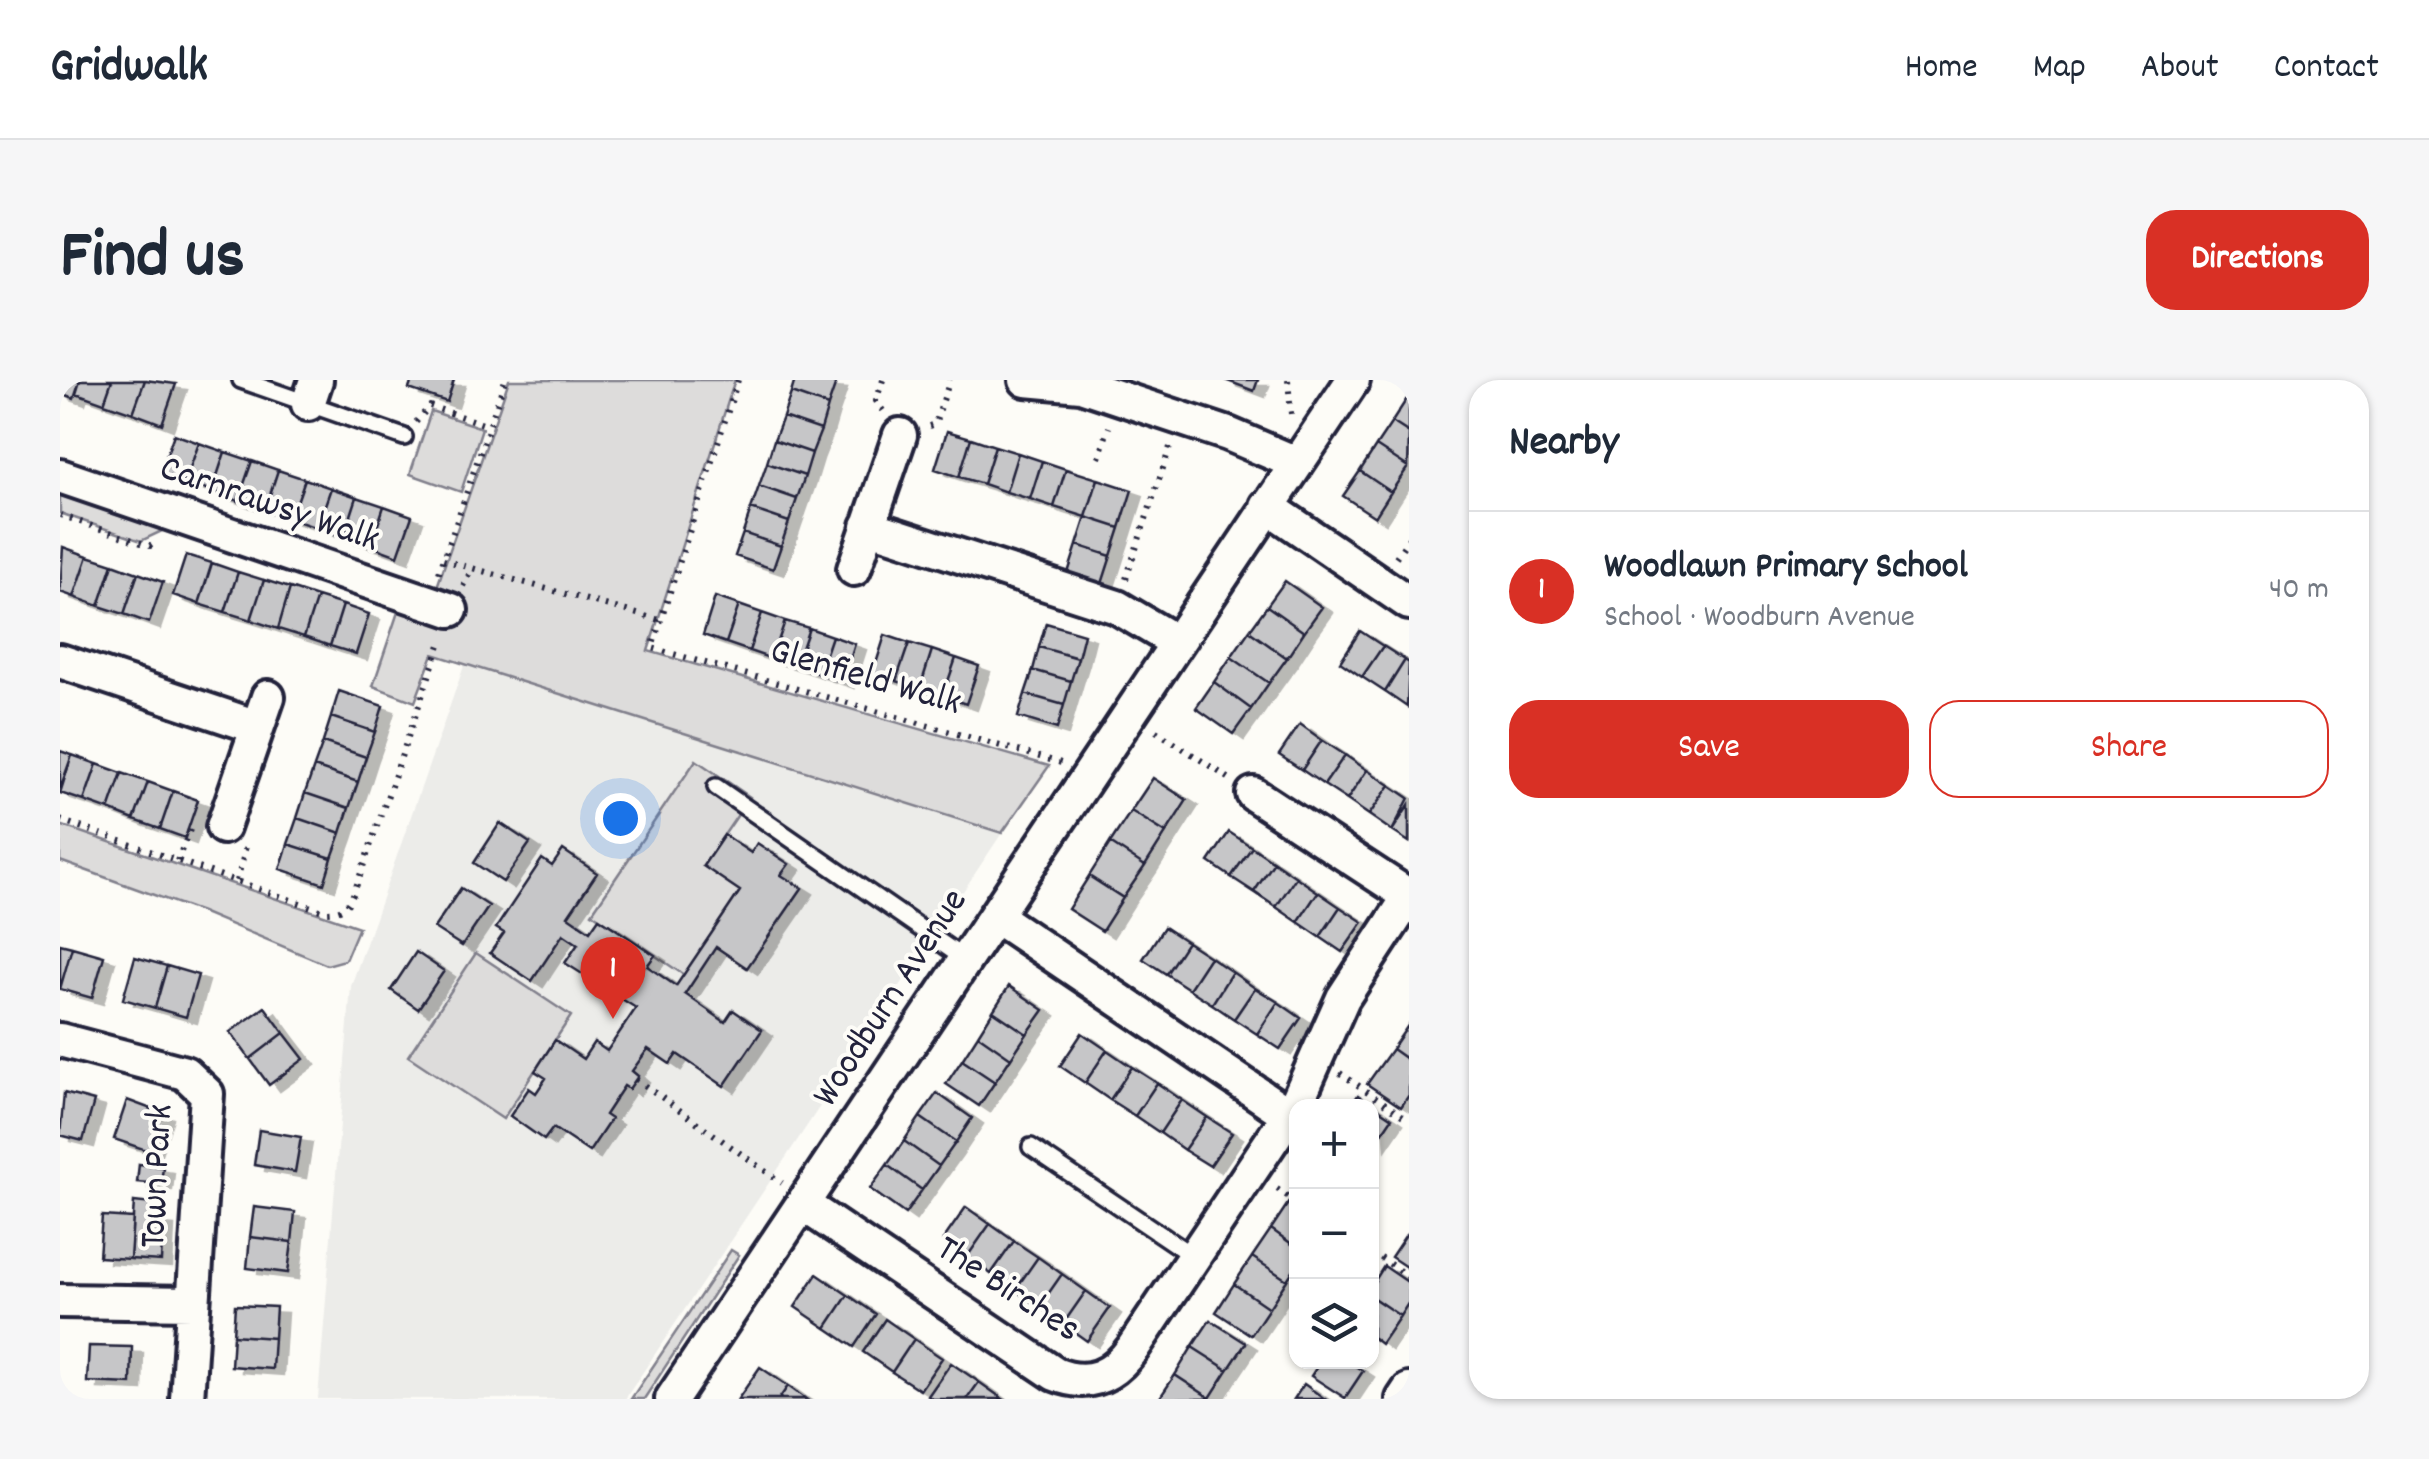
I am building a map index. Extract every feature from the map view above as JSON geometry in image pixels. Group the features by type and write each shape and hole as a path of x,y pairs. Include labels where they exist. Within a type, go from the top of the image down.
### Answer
{"street":[{"path":"1026,380 1081,385 1296,463"},
{"name":"Woodburn Avenue","path":"672,1399 1353,380"},
{"path":"854,569 900,435"},
{"name":"Carnrawsy Walk","path":"60,476 440,606"},
{"path":"1267,506 1409,603"},
{"path":"868,526 1117,606 1176,642"},
{"path":"60,661 262,712 223,827"},
{"path":"1253,794 1409,896"},
{"name":"The Birches","path":"1296,1099 1343,998 1409,896"},
{"path":"994,916 1289,1115"},
{"name":"Town Park","path":"60,1040 186,1073 207,1094 187,1399"},
{"name":"The Birches","path":"806,1203 1048,1369 1082,1381 1104,1376 1123,1362 1289,1115"},
{"name":"Town Park","path":"60,1301 192,1303"},
{"path":"1404,1399 1409,1390"}],"lane":[{"path":"241,380 312,392 404,437"},
{"path":"716,786 966,960"},
{"path":"1031,1146 1194,1257"}],"path":[{"path":"60,820 326,912 338,912 348,906 440,606 443,560 505,380"},
{"path":"443,560 659,620 738,380"},
{"path":"900,435 935,424 950,380"},
{"path":"404,437 430,406 490,426"},
{"path":"1117,606 1179,419"},
{"path":"440,606 472,569"},
{"name":"Glenfield Walk","path":"659,620 652,648 1091,771"},
{"path":"1130,714 1253,794"},
{"path":"1316,1057 1409,1120"},
{"path":"636,1079 806,1203"},
{"path":"1379,1257 1409,1276"}],"shaded area":[{"path":"509,380 735,380 648,651 1049,766 1002,833 433,654 415,702 373,686 402,600 430,607"},
{"path":"431,411 482,428 461,492 410,474"},
{"path":"60,483 167,520 164,530 141,541 60,513"},
{"path":"465,663 1002,833 625,1399 318,1399 351,986"},
{"path":"696,760 750,797 703,866 740,891 684,975 592,913"},
{"path":"60,825 359,927 345,960 327,965 201,912 60,861"},
{"path":"476,953 571,1016 503,1119 408,1056"},
{"path":"731,1250 739,1255 644,1399 631,1399"}],"building":[{"path":"60,380 80,380 74,398 60,393"},
{"path":"80,380 112,380 104,403 76,393"},
{"path":"112,380 145,380 133,413 104,403"},
{"path":"145,380 176,384 162,424 133,413"},
{"path":"412,380 454,380 447,402 409,389"},
{"path":"795,380 836,383 828,406 791,393"},
{"path":"1225,380 1258,380 1254,391"},
{"path":"791,393 828,406 821,430 783,417"},
{"path":"1409,397 1409,433 1392,422"},
{"path":"783,417 821,430 812,453 774,440"},
{"path":"1392,422 1409,433 1408,467 1376,446"},
{"path":"947,431 971,438 959,477 935,469"},
{"path":"174,434 199,443 185,482 160,473"},
{"path":"971,438 995,446 983,484 959,477"},
{"path":"774,440 812,453 805,476 767,463"},
{"path":"199,443 225,452 212,491 185,482"},
{"path":"995,446 1018,453 1006,492 983,484"},
{"path":"1376,446 1408,467 1391,492 1360,471"},
{"path":"225,452 252,461 238,501 212,491"},
{"path":"1018,453 1042,461 1030,499 1006,492"},
{"path":"252,461 278,470 265,510 238,501"},
{"path":"1042,461 1066,469 1054,507 1030,499"},
{"path":"767,463 805,476 797,499 759,486"},
{"path":"1066,469 1098,479 1086,517 1054,507"},
{"path":"278,470 305,479 291,519 265,510"},
{"path":"1360,471 1391,492 1375,517 1343,496"},
{"path":"305,479 331,488 317,528 291,519"},
{"path":"1098,479 1132,490 1120,528 1086,517"},
{"path":"759,486 797,499 789,522 751,509"},
{"path":"331,488 357,497 344,537 317,528"},
{"path":"357,497 384,506 371,546 344,537"},
{"path":"384,506 412,516 398,556 371,546"},
{"path":"751,509 789,522 781,546 743,533"},
{"path":"1086,517 1120,528 1111,556 1077,545"},
{"path":"743,533 781,546 773,569 735,556"},
{"path":"1077,545 1111,556 1102,584 1068,573"},
{"path":"63,547 88,556 74,597 60,592"},
{"path":"186,555 212,563 199,604 173,595"},
{"path":"88,556 113,564 99,606 74,597"},
{"path":"212,563 238,572 225,612 199,604"},
{"path":"113,564 138,573 124,614 99,606"},
{"path":"238,572 264,580 251,620 225,612"},
{"path":"138,573 163,582 149,623 124,614"},
{"path":"264,580 290,588 278,629 251,620"},
{"path":"1285,581 1322,607 1304,632 1267,606"},
{"path":"290,588 317,597 304,637 278,629"},
{"path":"317,597 343,605 330,646 304,637"},
{"path":"715,597 739,605 726,643 703,635"},
{"path":"343,605 369,614 356,654 330,646"},
{"path":"739,605 762,613 749,651 726,643"},
{"path":"1267,606 1304,632 1287,658 1249,631"},
{"path":"762,613 785,621 772,659 749,651"},
{"path":"785,621 809,628 796,666 772,659"},
{"path":"1046,623 1084,634 1078,658 1039,647"},
{"path":"809,628 832,636 819,674 796,666"},
{"path":"1249,631 1287,658 1269,683 1231,657"},
{"path":"1360,631 1383,646 1362,677 1340,662"},
{"path":"885,635 909,643 896,681 873,673"},
{"path":"832,636 855,644 843,682 819,674"},
{"path":"909,643 932,650 920,688 896,681"},
{"path":"1383,646 1405,660 1385,692 1362,677"},
{"path":"1039,647 1078,658 1071,681 1033,670"},
{"path":"932,650 956,658 943,696 920,688"},
{"path":"1231,657 1269,683 1251,709 1214,682"},
{"path":"956,658 979,666 966,704 943,696"},
{"path":"1405,660 1409,663 1407,707 1385,692"},
{"path":"1033,670 1071,681 1064,705 1025,694"},
{"path":"1214,682 1251,709 1233,734 1196,708"},
{"path":"339,691 383,706 375,732 331,717"},
{"path":"1025,694 1064,705 1057,729 1018,717"},
{"path":"331,717 375,732 366,757 323,742"},
{"path":"1300,724 1322,740 1302,770 1279,755"},
{"path":"1322,740 1345,755 1324,785 1302,770"},
{"path":"323,742 366,757 358,782 314,767"},
{"path":"60,751 72,755 60,789"},
{"path":"72,755 97,764 84,801 60,793"},
{"path":"1345,755 1367,770 1347,800 1324,785"},
{"path":"97,764 122,773 109,810 84,801"},
{"path":"314,767 358,782 349,808 305,793"},
{"path":"1367,770 1390,785 1369,815 1347,800"},
{"path":"122,773 148,782 134,820 109,810"},
{"path":"1153,778 1187,800 1166,833 1131,811"},
{"path":"148,782 173,791 160,829 134,820"},
{"path":"1390,785 1409,798 1392,831 1369,815"},
{"path":"173,791 198,800 185,838 160,829"},
{"path":"305,793 349,808 341,833 297,818"},
{"path":"1409,805 1409,842 1392,831"},
{"path":"1131,811 1166,833 1145,866 1110,843"},
{"path":"297,818 341,833 332,858 288,844"},
{"path":"500,823 530,843 503,882 474,863"},
{"path":"1229,832 1252,847 1231,877 1209,862"},
{"path":"724,835 751,853 757,843 789,864 781,875 802,888 747,968 716,947 685,994 725,1022 733,1010 762,1030 724,1086 677,1054 670,1064 648,1049 632,1071 638,1076 629,1089 624,1086 605,1115 611,1119 589,1152 553,1128 544,1140 510,1116 529,1088 536,1093 546,1078 535,1071 555,1040 583,1059 594,1042 607,1051 636,1008 565,963 578,944 563,934 532,981 490,953 504,933 496,928 542,859 552,866 563,850 597,873 568,916 590,931 599,918 655,955 647,966 676,986 740,891 703,866"},
{"path":"1110,843 1145,866 1123,898 1089,876"},
{"path":"288,844 332,858 324,884 280,869"},
{"path":"1252,847 1274,862 1254,892 1231,877"},
{"path":"1274,862 1296,877 1276,907 1254,892"},
{"path":"1089,876 1123,898 1102,931 1068,909"},
{"path":"1296,877 1318,892 1298,922 1276,907"},
{"path":"461,888 489,906 462,946 434,928"},
{"path":"1318,892 1340,907 1320,937 1298,922"},
{"path":"1340,907 1363,922 1342,952 1320,937"},
{"path":"1164,927 1187,942 1166,974 1143,959"},
{"path":"1187,942 1210,957 1189,989 1166,974"},
{"path":"60,944 72,947 60,989"},
{"path":"72,947 104,956 92,998 60,989"},
{"path":"416,952 444,971 418,1009 391,990"},
{"path":"135,957 167,966 155,1008 123,999"},
{"path":"1210,957 1232,972 1212,1004 1189,989"},
{"path":"167,966 198,975 186,1017 155,1008"},
{"path":"1232,972 1255,988 1234,1019 1212,1004"},
{"path":"1009,986 1044,1010 1027,1034 993,1011"},
{"path":"1255,988 1278,1002 1257,1034 1234,1019"},
{"path":"1278,1002 1301,1018 1280,1049 1257,1034"},
{"path":"265,1007 284,1033 250,1059 230,1032"},
{"path":"993,1011 1027,1034 1011,1058 978,1035"},
{"path":"1409,1024 1409,1061 1392,1049"},
{"path":"284,1033 304,1059 269,1085 250,1059"},
{"path":"1082,1033 1107,1050 1085,1083 1060,1066"},
{"path":"978,1035 1011,1058 995,1082 962,1060"},
{"path":"1392,1049 1409,1061 1409,1095 1401,1107 1367,1084"},
{"path":"1107,1050 1132,1067 1110,1100 1085,1083"},
{"path":"962,1060 995,1082 979,1106 946,1084"},
{"path":"1132,1067 1157,1083 1135,1116 1110,1100"},
{"path":"1157,1083 1182,1100 1160,1133 1135,1116"},
{"path":"64,1093 94,1101 83,1141 60,1135"},
{"path":"937,1093 972,1118 956,1142 920,1117"},
{"path":"127,1100 162,1113 149,1151 114,1139"},
{"path":"1182,1100 1207,1117 1184,1150 1160,1133"},
{"path":"1379,1109 1392,1118 1379,1137"},
{"path":"920,1117 956,1142 939,1166 904,1141"},
{"path":"1207,1117 1232,1133 1210,1166 1184,1150"},
{"path":"259,1130 301,1137 295,1172 254,1165"},
{"path":"904,1141 939,1166 922,1190 887,1165"},
{"path":"139,1164 163,1167 161,1184 137,1182"},
{"path":"887,1165 922,1190 905,1214 870,1189"},
{"path":"134,1202 153,1204 152,1219 163,1220 161,1261 130,1259"},
{"path":"1289,1202 1289,1242 1271,1229"},
{"path":"254,1207 295,1212 292,1242 250,1237"},
{"path":"966,1207 990,1224 967,1257 943,1240"},
{"path":"102,1216 133,1218 130,1259 99,1257"},
{"path":"990,1224 1014,1241 991,1274 967,1257"},
{"path":"1271,1229 1289,1242 1289,1277 1287,1280 1252,1257"},
{"path":"1409,1234 1409,1269 1391,1257"},
{"path":"250,1237 292,1242 288,1273 247,1268"},
{"path":"1014,1241 1038,1257 1015,1290 991,1274"},
{"path":"1038,1257 1062,1274 1039,1307 1015,1290"},
{"path":"1252,1257 1287,1280 1269,1308 1234,1284"},
{"path":"1384,1266 1409,1283 1409,1302 1400,1316 1379,1302 1379,1274"},
{"path":"817,1274 848,1295 826,1328 795,1307"},
{"path":"1062,1274 1086,1291 1063,1324 1039,1307"},
{"path":"1234,1284 1269,1308 1251,1335 1216,1312"},
{"path":"1086,1291 1110,1308 1087,1341 1063,1324"},
{"path":"848,1295 876,1314 854,1347 826,1328"},
{"path":"1379,1302 1400,1316 1379,1342"},
{"path":"235,1305 276,1307 274,1338 233,1335"},
{"path":"885,1319 914,1339 892,1372 863,1352"},
{"path":"1210,1320 1246,1343 1228,1370 1192,1347"},
{"path":"233,1335 274,1338 272,1369 231,1366"},
{"path":"914,1339 942,1358 920,1390 892,1372"},
{"path":"89,1346 132,1347 131,1384 87,1382"},
{"path":"1192,1347 1228,1370 1210,1398 1175,1375"},
{"path":"951,1363 979,1382 967,1399 932,1399 928,1396"},
{"path":"760,1367 788,1386 779,1399 738,1399"},
{"path":"1316,1369 1363,1371 1345,1398 1311,1376"},
{"path":"1175,1375 1210,1398 1159,1399"},
{"path":"979,1382 1003,1399 967,1399"},
{"path":"1304,1384 1325,1399 1294,1399"},
{"path":"788,1386 806,1399 779,1399"}],"place":[{"name":"Woodlawn Primary School","path":"613,1019"}]}
